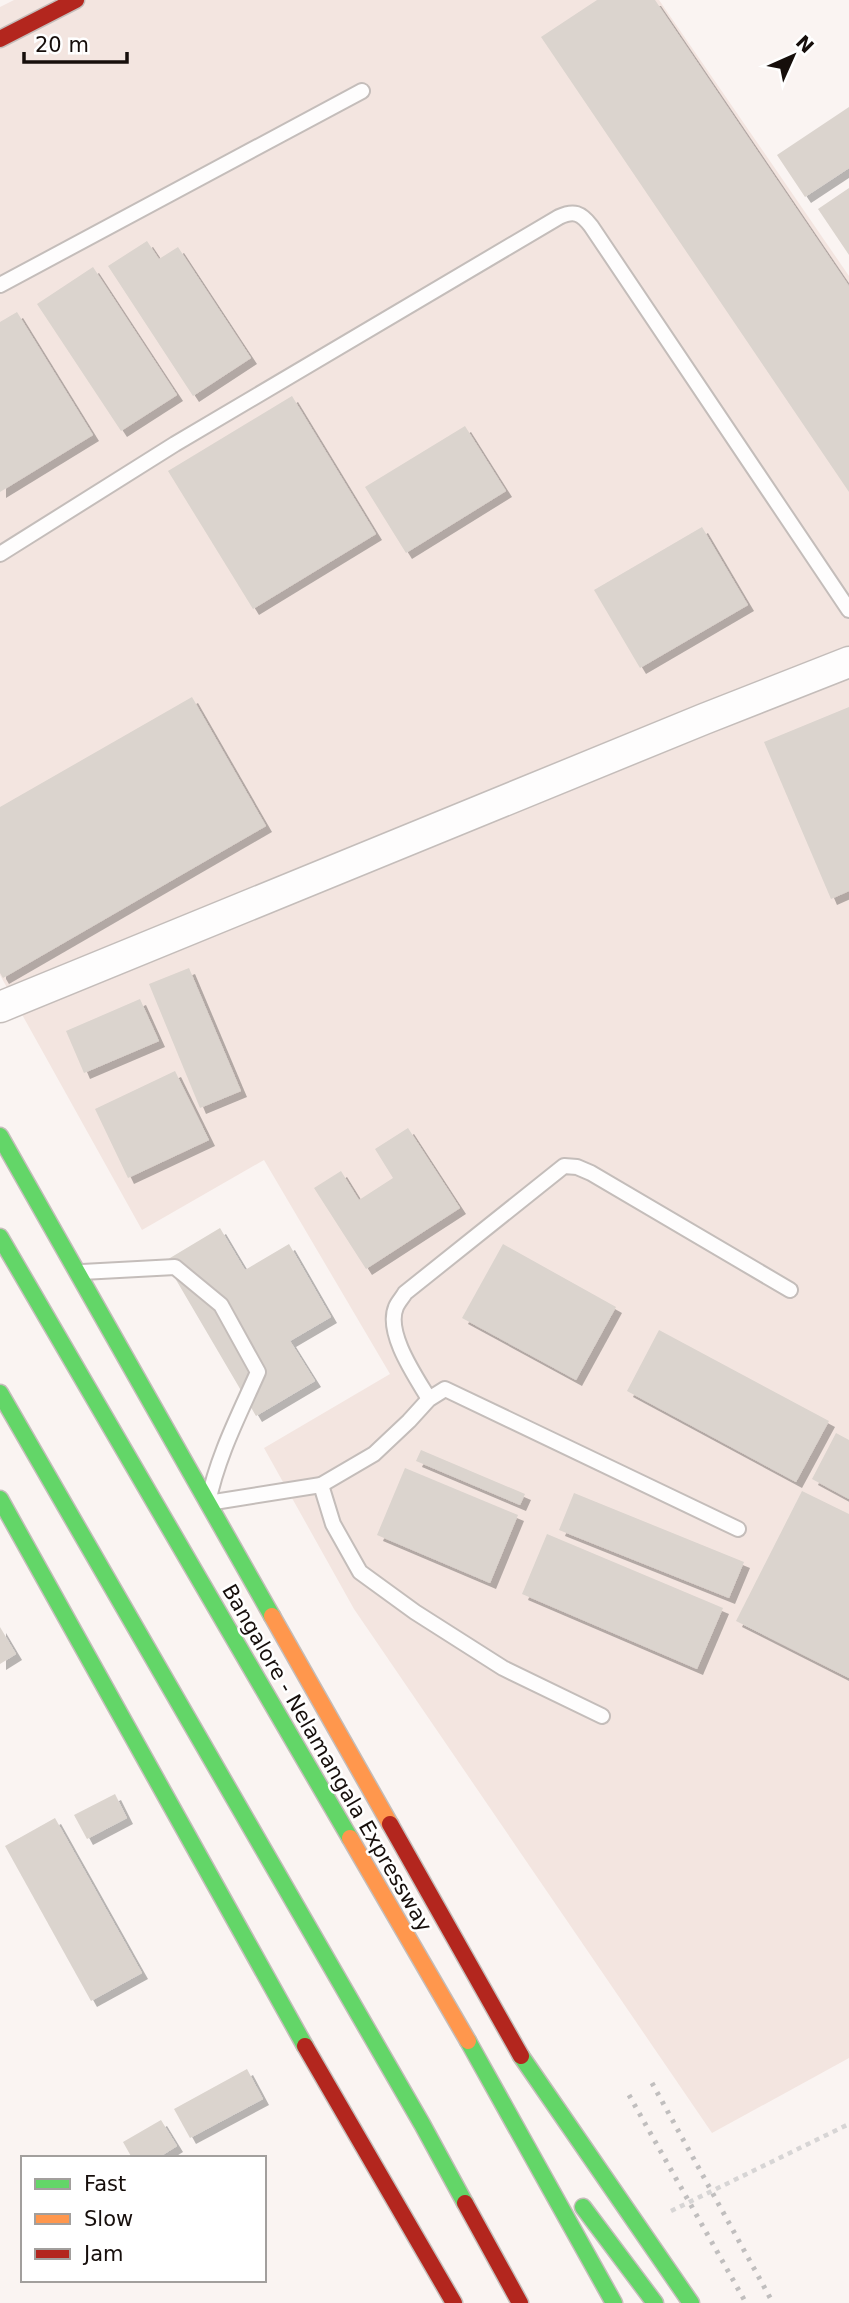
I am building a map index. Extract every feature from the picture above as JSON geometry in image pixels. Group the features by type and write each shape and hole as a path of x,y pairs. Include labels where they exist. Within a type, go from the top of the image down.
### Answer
{"main road":[{"path":"0,39 42,7 76,0"},
{"path":"0,1136 527,2066 691,2303"},
{"name":"Bangalore - Nelamangala Expressway","path":"0,1237 497,2090 614,2303"},
{"path":"0,1393 422,2124 520,2303"},
{"path":"0,1499 299,2035 454,2303"},
{"path":"497,2090 655,2303"}],"street":[{"path":"0,1007 849,662"}],"lane":[{"path":"0,285 362,91"},
{"path":"0,554 175,444 559,217 573,213 580,214 591,226 849,610"},
{"path":"429,1399 404,1356 394,1327 395,1307 405,1293 564,1166 577,1167 590,1173 790,1290"},
{"path":"77,1272 175,1267 221,1305 258,1372 226,1445 212,1482 208,1503 321,1485 373,1454 429,1399 442,1390 449,1390 738,1529"},
{"path":"321,1485 333,1524 360,1572 415,1612 503,1668 602,1716"}],"path":[{"path":"639,2227 849,2124"}],"shaded area":[{"path":"14,0 659,0 849,276 849,2058 712,2133 354,1609 264,1448 390,1374 264,1160 142,1230 0,975 0,7"}],"building":[{"path":"597,0 655,0 849,286 849,492 541,37"},
{"path":"849,107 849,168 805,197 777,155"},
{"path":"849,188 849,255 818,209"},
{"path":"147,241 159,259 178,247 251,358 193,396 108,266"},
{"path":"93,267 177,395 121,431 37,304"},
{"path":"17,312 93,435 0,492 0,322"},
{"path":"292,396 376,534 253,609 168,471"},
{"path":"465,426 506,491 406,553 365,487"},
{"path":"702,527 748,605 640,668 594,590"},
{"path":"192,697 266,826 3,978 0,973 0,807"},
{"path":"849,707 849,891 831,899 764,742"},
{"path":"189,968 241,1091 200,1108 149,984"},
{"path":"140,999 159,1041 84,1073 66,1031"},
{"path":"175,1071 209,1140 128,1178 95,1109"},
{"path":"408,1128 460,1208 366,1269 314,1188 341,1171 359,1200 393,1178 375,1149"},
{"path":"220,1228 245,1270 289,1244 331,1317 290,1341 315,1381 256,1416 165,1261"},
{"path":"503,1244 616,1307 576,1380 462,1318"},
{"path":"659,1330 829,1421 796,1482 627,1391"},
{"path":"836,1433 849,1440 849,1499 812,1479"},
{"path":"421,1450 525,1494 520,1505 416,1461"},
{"path":"405,1468 518,1515 490,1583 377,1535"},
{"path":"802,1491 849,1514 849,1678 736,1621"},
{"path":"574,1493 744,1562 729,1598 559,1530"},
{"path":"547,1534 723,1608 697,1669 522,1594"},
{"path":"0,1627 16,1654 0,1664"},
{"path":"115,1794 127,1818 87,1839 74,1815"},
{"path":"55,1818 142,1973 91,2001 5,1846"},
{"path":"247,2069 263,2099 190,2138 174,2109"},
{"path":"161,2120 177,2146 161,2156 131,2156 123,2142"}],"railway":[{"path":"652,2083 773,2303"},
{"path":"629,2095 746,2303"}],"traffic: fast":[{"path":"0,1136 272,1616"},
{"path":"0,1237 350,1838"},
{"path":"0,1393 465,2203"},
{"path":"0,1499 305,2046"},
{"path":"468,2041 614,2303"},
{"path":"521,2056 691,2303"},
{"path":"583,2207 655,2303"}],"traffic: slow":[{"path":"272,1616 390,1824"},
{"path":"350,1838 468,2041"}],"traffic: jam":[{"path":"0,39 76,0"},
{"path":"390,1824 521,2056"},
{"path":"305,2046 454,2303"},
{"path":"465,2203 520,2303"}]}
